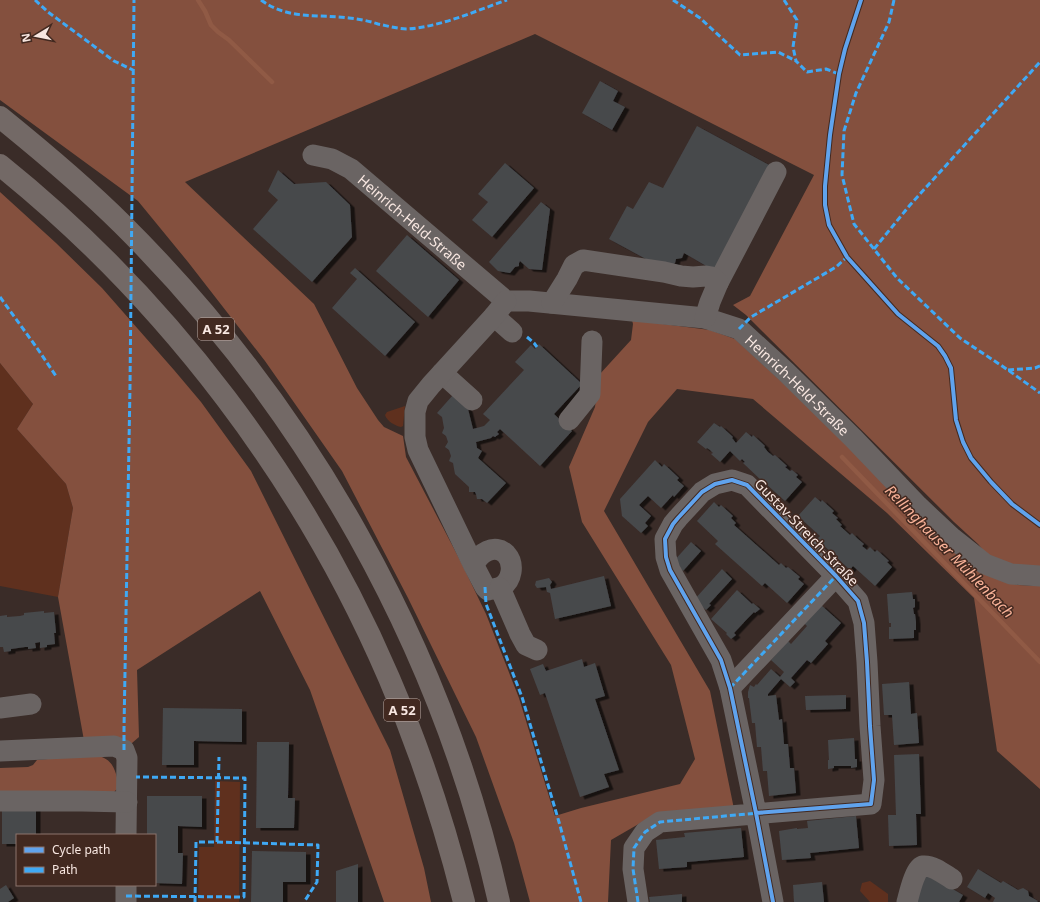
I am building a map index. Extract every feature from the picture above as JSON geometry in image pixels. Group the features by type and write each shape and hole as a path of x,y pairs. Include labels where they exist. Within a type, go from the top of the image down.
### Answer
{"highway":[{"name":"A 52","path":"0,116 81,185 152,255 236,352 307,452 331,489 368,552 404,624 443,717 476,813 499,902"},
{"name":"A 52","path":"0,165 59,215 93,247 160,319 230,404 284,481 345,586 389,678 434,798 464,902"},
{"path":"476,813 496,849 506,871 515,902"}],"street":[{"name":"Heinrich-Held-Straße","path":"313,155 332,159 351,169 500,309 529,301 706,318 739,329 854,439 918,506 951,537 985,564 1011,574 1040,576"},
{"path":"706,318 710,302 718,283 776,172"},
{"path":"552,303 574,265 583,260 665,272 681,276 712,277 718,283"},
{"path":"569,420 590,394 592,338 595,307"},
{"path":"474,566 482,554 488,550 502,551 507,555 512,571 506,584 500,588 488,590 485,587 474,566 418,450 415,437 415,412 418,401 500,309 512,332"},
{"path":"442,373 472,400"},
{"name":"Gustav-Streich-Straße","path":"756,813 871,804 874,780 867,662 864,623 858,601 836,576 747,485 732,480 715,484 702,492 673,524 665,539 666,557 670,570 721,660 730,688 773,902"},
{"name":"Gustav-Streich-Straße","path":"730,688 836,576"},
{"path":"500,588 526,645 537,650"},
{"path":"0,708 32,704"},
{"path":"0,751 114,746 124,750 127,758 126,834"},
{"path":"0,801 127,802"},
{"path":"638,902 633,869 634,848 645,832 660,822 756,813"},
{"path":"907,902 916,874 923,866 935,869 952,878"},
{"path":"126,886 126,902"}],"shaded area":[{"path":"0,0 1040,0 1040,569 1032,570 989,557 978,544 954,522 746,315 733,305 750,296 814,175 535,34 185,182 314,304 357,388 378,420 384,427 403,436 406,457 461,562 486,614 519,698 555,816 581,808 680,784 695,759 671,665 582,522 569,467 595,407 599,375 631,340 632,320 710,330 735,339 997,579 1018,585 1040,586 1040,789 997,751 974,598 887,513 753,399 677,389 648,422 604,511 710,691 734,809 649,818 611,840 608,902 530,902 514,843 476,737 408,598 342,471 265,361 188,262 138,201 0,100"},
{"path":"0,192 56,243 102,288 201,402 251,471 390,750 424,868 431,902 384,902 310,690 260,591 137,670 139,737 125,749 85,746 58,597 73,508 66,484 17,429 33,404 0,363"},
{"path":"0,363 33,404 17,429 66,484 73,508 58,597 0,586"},
{"path":"405,406 403,426 401,427 394,424 386,417 385,415 387,412"},
{"path":"81,756 102,757 111,763 115,771 119,787 111,795 0,795 0,768 28,767 33,765 37,760"},
{"path":"215,781 240,782 239,902 198,902 199,847 214,847"},
{"path":"870,881 888,894 888,902 870,902 860,891 862,883"}],"building":[{"path":"600,81 618,91 613,101 625,107 612,130 582,113"},
{"path":"697,126 771,166 715,271 684,253 682,258 676,259 675,263 671,266 657,265 609,239 627,206 633,209 649,182 663,188"},
{"path":"505,163 534,188 492,237 472,220 488,202 478,194"},
{"path":"278,170 294,184 326,182 350,205 352,237 312,282 253,229 278,200 268,191"},
{"path":"541,202 550,209 542,270 529,269 520,261 519,266 515,267 510,273 498,271 489,262"},
{"path":"407,235 459,280 428,317 376,271"},
{"path":"355,268 415,322 385,356 332,308 357,279 350,273"},
{"path":"539,344 582,384 554,414 572,431 540,466 500,429 497,432 499,434 495,437 493,436 491,438 476,442 477,448 482,451 478,458 506,483 487,503 482,499 477,499 475,492 469,492 469,487 455,474 453,463 449,461 451,456 449,450 445,447 448,442 446,436 442,433 444,428 442,417 437,413 453,395 468,409 473,429 484,426 490,420 483,414 524,370 515,362 531,345 535,349"},
{"path":"714,423 720,427 721,426 733,437 732,438 736,443 746,432 752,437 753,435 765,446 764,447 768,452 773,456 775,455 787,466 785,467 798,475 796,477 802,482 785,501 765,483 766,482 764,479 762,481 743,463 745,462 742,459 740,461 730,451 720,462 711,454 713,453 710,450 707,448 706,449 697,442"},
{"path":"655,460 662,467 664,464 679,478 677,480 684,486 661,508 648,496 639,505 651,516 645,523 648,526 641,533 622,516 620,499"},
{"path":"815,497 821,502 822,500 834,511 832,513 838,518 836,519 842,525 840,526 850,535 852,533 864,544 862,546 867,550 870,547 875,552 877,550 889,561 887,562 892,567 875,586 853,566 850,570 817,539 820,536 798,516"},
{"path":"714,502 719,507 721,505 733,516 731,518 736,523 734,525 779,565 781,563 786,568 788,567 800,577 798,579 804,584 787,603 765,583 762,586 715,544 718,541 697,521"},
{"path":"691,542 701,551 683,571 673,562"},
{"path":"722,569 732,579 709,604 711,605 706,610 694,600"},
{"path":"604,576 611,606 555,619 550,593 547,592 546,587 537,588 535,585 536,581 549,578 552,582 550,585 551,589"},
{"path":"737,590 752,604 753,603 760,609 748,618 734,633 736,635 731,639 726,634 727,633 711,619"},
{"path":"912,592 913,599 915,599 915,607 913,608 916,622 914,638 889,639 889,627 891,627 891,623 889,623 887,594"},
{"path":"821,605 841,623 825,641 828,644 811,663 807,660 791,678 795,682 790,687 781,679 768,694 768,696 776,695 779,720 782,719 784,744 788,744 790,768 794,768 796,793 769,796 767,771 763,771 761,747 757,747 755,723 752,723 748,692 750,685 754,687 756,684 757,685 771,669 780,677 784,672 771,660 788,641 791,644 807,626 804,623"},
{"path":"44,611 44,613 54,612 56,633 54,633 55,644 40,648 40,642 35,643 36,648 28,649 28,647 25,647 11,649 11,651 4,652 3,647 0,647 0,616 20,616 24,615 24,613"},
{"path":"582,659 584,667 595,663 605,696 595,699 619,770 604,774 609,787 580,797 545,693 540,695 530,669 543,664 546,671"},
{"path":"909,682 911,714 917,713 919,743 894,745 892,715 884,715 882,684"},
{"path":"846,695 846,709 806,710 805,696"},
{"path":"163,708 242,709 242,742 194,741 194,765 162,765"},
{"path":"854,738 857,767 851,768 851,766 834,766 834,768 828,769 828,740"},
{"path":"257,742 289,742 288,798 295,798 294,828 256,828"},
{"path":"919,754 921,814 916,814 917,845 889,846 888,815 896,815 894,755"},
{"path":"147,796 202,796 202,827 178,826 178,853 183,853 182,884 156,883 156,834 147,834"},
{"path":"2,808 36,808 36,834 16,834 16,844 2,844"},
{"path":"856,816 859,848 810,853 811,858 782,860 779,831 808,828 807,821"},
{"path":"741,828 744,857 687,862 687,867 659,869 656,840 685,837 684,833"},
{"path":"252,851 306,852 306,882 283,882 283,902 251,902"},
{"path":"358,864 358,902 336,902 336,871"},
{"path":"978,869 1001,883 1003,881 1018,890 1023,888 1028,891 1029,896 1038,901 993,902 995,898 988,893 985,898 967,887"},
{"path":"923,872 963,895 959,902 916,902"},
{"path":"822,882 824,902 794,902 793,885"},
{"path":"6,885 14,898 8,902 0,902 0,889"},
{"path":"682,894 682,902 650,902 649,897"}],"waterway":[{"name":"Rellinghauser Mühlenbach","path":"198,0 211,25 229,40 272,82"},
{"name":"Rellinghauser Mühlenbach","path":"842,457 1040,662"}],"marked path":[{"path":"35,0 48,12 114,61 133,70"},
{"path":"124,750 134,0"},
{"path":"261,0 282,11 292,13 353,18 408,29 434,25 507,0"},
{"path":"673,0 700,18 740,55 778,52 796,61"},
{"path":"784,0 797,20 793,47 796,61 807,72 826,69 839,74"},
{"path":"894,0 889,22 856,93 844,131 842,175 854,224 897,278 960,338 1040,393"},
{"path":"874,249 910,205 1040,62"},
{"path":"739,329 751,317 836,267 847,257"},
{"path":"0,297 56,376"},
{"path":"527,337 537,347"},
{"path":"1008,370 1035,368 1040,366"},
{"path":"730,688 836,576"},
{"path":"485,587 486,604 522,697 581,902"},
{"path":"195,902 196,842 217,842 219,757"},
{"path":"126,896 244,897 245,778 136,777"},
{"path":"638,902 633,869 634,848 645,832 660,822 758,813"},
{"path":"217,842 318,845 317,882 304,902"}],"cycle path":[{"path":"861,0 845,49 839,74 830,135 825,186 825,205 829,225 847,257 898,314 938,346 951,368 956,420 963,442 971,458 1012,504 1040,525"},
{"path":"756,813 871,804 874,780 867,662 864,623 858,601 836,576 747,485 732,480 715,484 702,492 678,518 665,539 666,557 670,570 721,660 730,688 773,902"}]}
